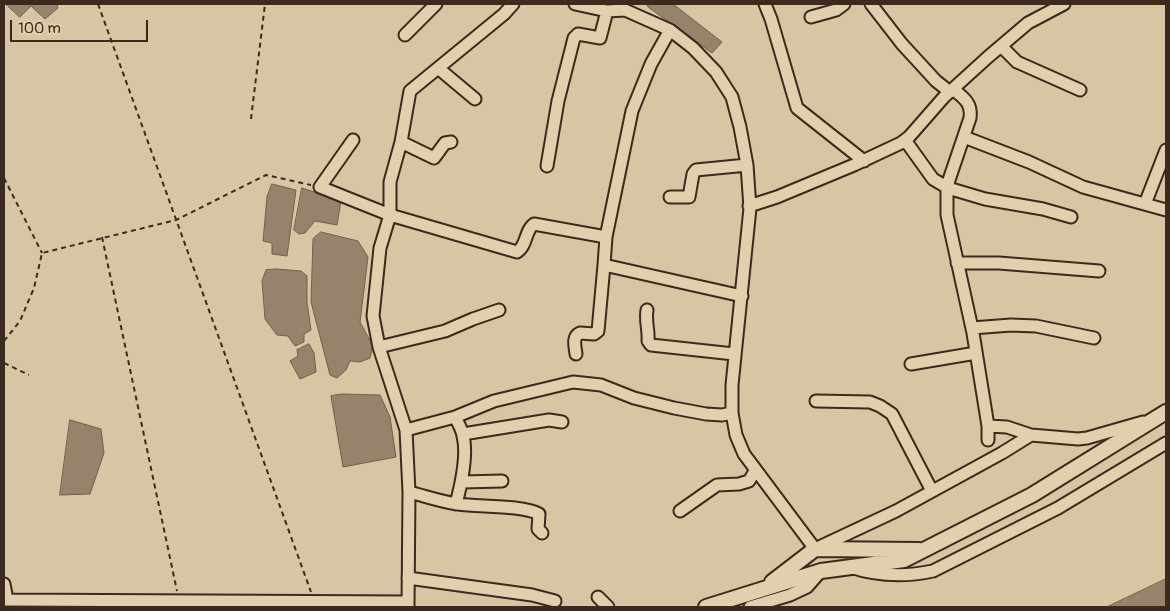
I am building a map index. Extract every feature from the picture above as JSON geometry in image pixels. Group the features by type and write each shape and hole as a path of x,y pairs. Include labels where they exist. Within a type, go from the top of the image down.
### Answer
{"main road":[{"path":"706,607 821,571 904,560 1032,495 1166,412"},
{"path":"764,588 815,549 924,550"}],"street":[{"path":"405,35 436,4"},
{"path":"4,584 5,600 408,604 409,492 406,430 379,347 373,316 380,248 390,215 390,182 401,142 410,91 498,19 513,4"},
{"path":"575,4 607,11 627,7 670,30 693,48 716,72 732,97 747,165 750,206 732,385 732,413 736,435 744,454 755,471 815,549 896,511 1031,435"},
{"path":"765,4 797,108 864,161"},
{"path":"811,17 836,10 844,4"},
{"path":"870,4 902,44 936,81 969,103 971,111 948,188 947,215 972,328 988,426 988,440"},
{"path":"750,206 864,161 905,140 952,90 1001,46 1028,23 1064,4"},
{"path":"547,166 558,101 574,38 578,34 600,38 607,11"},
{"path":"576,354 574,341 576,336 580,333 594,334 598,331 606,237 632,111 651,64 670,30"},
{"path":"1001,46 1017,62 1080,90"},
{"path":"438,68 475,99"},
{"path":"964,137 1029,162 1083,187 1166,210"},
{"path":"353,140 320,187 390,215 517,252 522,248 530,226 534,224 606,237"},
{"path":"905,140 933,180 948,188 985,199 1043,209 1072,217"},
{"path":"401,142 434,158 445,143 451,142"},
{"path":"1145,204 1166,150"},
{"path":"670,197 689,197 693,174 696,170 747,165"},
{"path":"957,263 998,263 1099,272"},
{"path":"604,265 742,296"},
{"path":"379,347 445,331 499,310"},
{"path":"647,310 648,341 651,345 734,354"},
{"path":"972,328 1011,325 1036,326 1094,338"},
{"path":"911,364 976,353"},
{"path":"406,430 455,417 494,401 573,382 601,385 628,397 674,408 706,414 722,415 732,413"},
{"path":"816,401 870,402 892,414 932,491"},
{"path":"455,417 463,434 464,442 462,482 456,504"},
{"path":"463,434 549,420 562,422"},
{"path":"988,426 1006,427 1031,435 1078,439 1151,420"},
{"path":"848,567 868,573 918,574 933,571 1058,508 1166,443"},
{"path":"680,511 717,485 739,484 749,481 755,471"},
{"path":"462,482 502,481"},
{"path":"409,492 456,504 524,509 536,512 539,514 538,529 542,533"},
{"path":"750,607 790,595 807,587 821,571"},
{"path":"408,578 532,595 556,602"},
{"path":"598,597 608,607"}],"path":[{"path":"98,4 314,602"},
{"path":"250,118 265,4"},
{"path":"42,253 176,220 266,175 320,187"},
{"path":"4,178 42,253 34,288 20,321 4,341"},
{"path":"102,237 179,601"},
{"path":"4,363 29,375"}],"shaded area":[{"path":"6,4 57,4 58,8 45,19 31,6 20,17"},
{"path":"647,4 673,4 722,42 712,53 648,7"},
{"path":"272,184 296,190 287,256 272,254 272,243 263,241 267,197"},
{"path":"302,188 341,201 337,225 315,221 305,233 299,234 294,230"},
{"path":"321,232 358,241 368,257 360,322 373,346 370,358 360,362 350,361 346,370 337,378 330,375 311,302 313,239"},
{"path":"266,270 301,271 307,276 307,302 311,330 304,334 304,342 295,346 288,336 277,335 265,319 262,281"},
{"path":"309,344 314,353 316,372 300,379 290,361 298,356 297,350"},
{"path":"342,394 380,395 390,417 396,457 343,467 331,396"},
{"path":"70,420 101,429 104,453 90,494 60,495"},
{"path":"1166,579 1166,607 1107,607"}]}
